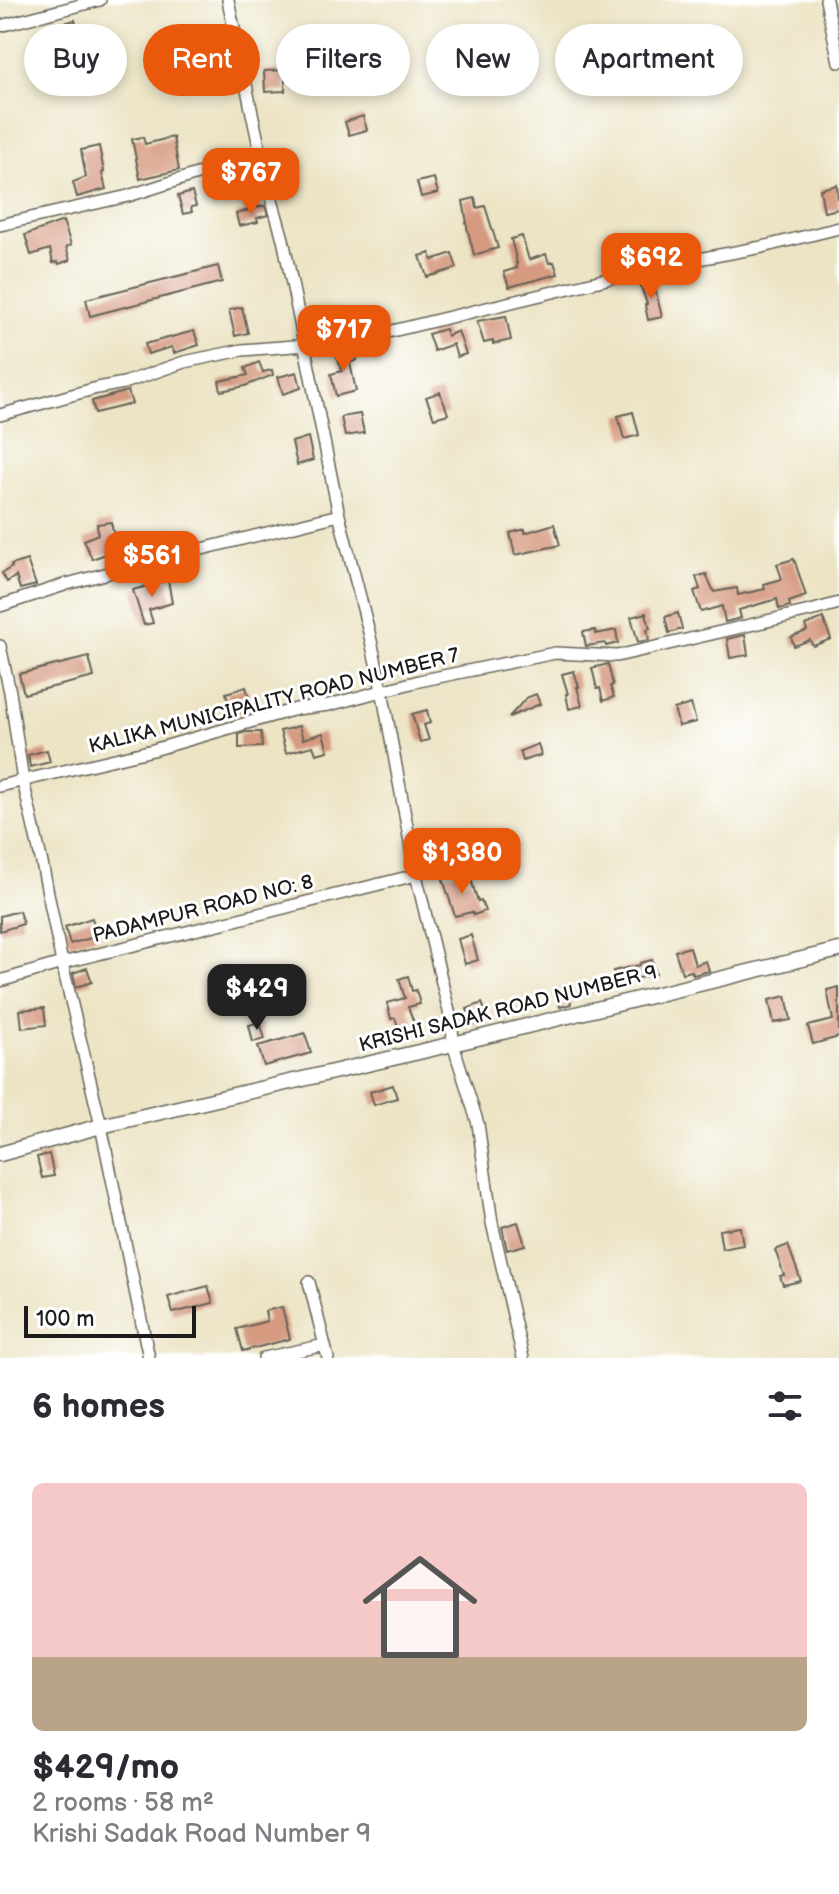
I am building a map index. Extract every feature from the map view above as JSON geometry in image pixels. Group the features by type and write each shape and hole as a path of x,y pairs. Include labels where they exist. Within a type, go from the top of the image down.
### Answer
{"street":[{"path":"0,26 100,0"},
{"path":"228,0 262,162 283,239 306,345 339,515 382,690 416,875 452,1024 453,1044 478,1124 492,1223 523,1358"},
{"path":"826,0 839,62"},
{"path":"0,225 128,196 197,174 262,162"},
{"path":"0,415 124,383 184,362 242,350 347,342 656,267 762,247 839,228"},
{"path":"0,606 67,584 339,515"},
{"name":"KALIKA MUNICIPALITY ROAD NUMBER 7","path":"0,786 153,750 296,709 329,705 382,690 555,653 617,656 839,603"},
{"path":"0,646 23,781 101,1126 149,1358"},
{"name":"PADAMPUR ROAD NO: 8","path":"0,981 416,875"},
{"name":"KRISHI SADAK ROAD NUMBER 9","path":"0,1154 101,1126 839,950"},
{"path":"309,1282 328,1358"},
{"path":"264,1358 325,1345"}],"building":[{"path":"276,70 276,91 265,92 264,71"},
{"path":"363,116 367,130 349,135 345,122"},
{"path":"143,137 145,144 173,137 179,170 140,179 132,139"},
{"path":"99,146 106,189 77,197 73,182 86,177 81,150"},
{"path":"434,178 438,193 421,197 417,182"},
{"path":"837,185 839,209 824,212 820,189"},
{"path":"192,192 196,206 191,207 192,212 183,214 178,196"},
{"path":"475,198 477,208 485,206 498,248 474,255 463,201"},
{"path":"265,206 268,215 257,218 258,222 239,226 236,214"},
{"path":"63,221 71,245 66,247 70,260 53,263 50,249 31,255 25,235"},
{"path":"522,236 529,260 546,254 549,263 554,262 558,274 509,287 504,272 517,268 511,239"},
{"path":"430,253 432,260 452,253 457,268 427,277 420,256"},
{"path":"218,266 222,282 90,316 86,299"},
{"path":"653,280 662,317 648,320 647,304 640,284"},
{"path":"242,307 248,333 235,336 229,310"},
{"path":"338,309 342,328 322,334 317,314"},
{"path":"506,316 511,340 484,343 477,321"},
{"path":"445,329 447,336 458,331 466,354 457,357 453,344 434,351 428,334"},
{"path":"194,331 199,345 174,353 172,347 148,354 145,344"},
{"path":"353,349 357,360 350,363 356,391 336,396 331,374 342,371 335,352"},
{"path":"259,362 263,372 272,370 273,375 221,391 219,381 248,375 245,368"},
{"path":"297,372 301,388 283,394 278,377"},
{"path":"128,391 132,404 95,413 92,401"},
{"path":"440,392 448,414 434,418 426,397"},
{"path":"633,412 639,435 624,439 618,416"},
{"path":"360,414 364,433 345,436 341,417"},
{"path":"308,437 313,460 297,465 292,442"},
{"path":"111,522 117,550 92,559 84,540 98,534 97,524"},
{"path":"554,524 560,545 515,555 510,533 525,529 525,533"},
{"path":"160,534 163,550 147,553 144,537"},
{"path":"794,559 806,596 789,602 790,606 779,609 777,599 739,610 741,618 725,622 722,606 701,612 694,591 700,589 696,577 706,574 714,592 737,588 738,595 765,589 764,584 782,579 777,564"},
{"path":"27,560 36,585 20,589 16,576 7,582 2,573 11,565"},
{"path":"168,580 172,603 149,610 153,623 144,625 133,590"},
{"path":"646,613 649,640 638,642 631,617"},
{"path":"678,613 682,629 669,633 665,617"},
{"path":"823,618 831,639 813,646 810,640 794,646 791,637 807,631 805,625"},
{"path":"595,630 596,634 616,630 618,643 586,646 583,632"},
{"path":"745,635 748,655 730,658 727,639"},
{"path":"89,657 94,677 24,694 19,674"},
{"path":"608,664 614,697 603,701 592,668"},
{"path":"574,671 582,706 569,709 562,674"},
{"path":"246,687 252,708 232,714 226,693"},
{"path":"536,694 540,704 509,717 526,698"},
{"path":"691,704 696,722 679,726 674,709"},
{"path":"427,710 430,723 424,725 429,740 420,742 412,714"},
{"path":"299,726 303,739 323,733 328,751 316,754 313,746 286,753 280,731"},
{"path":"261,732 262,747 239,748 239,734"},
{"path":"538,744 541,755 523,761 520,751"},
{"path":"47,750 50,762 30,767 28,755"},
{"path":"459,844 465,861 450,866 444,849"},
{"path":"457,872 460,883 471,879 478,902 481,901 485,911 455,916 442,876"},
{"path":"19,911 23,924 0,931 0,916"},
{"path":"92,918 98,936 70,944 65,927"},
{"path":"471,935 478,960 465,964 458,939"},
{"path":"690,947 695,965 706,961 709,971 693,975 692,971 682,973 675,951"},
{"path":"652,960 656,974 616,983 613,971"},
{"path":"87,968 92,982 76,987 73,973"},
{"path":"408,976 420,1004 408,1007 417,1031 402,1037 395,1018 391,1019 387,1003 405,998 399,979"},
{"path":"567,987 571,1004 560,1007 556,990"},
{"path":"839,987 839,1037 813,1044 808,1026 833,1020 827,990"},
{"path":"786,996 791,1020 774,1023 769,1000"},
{"path":"482,1003 488,1017 473,1024 467,1009"},
{"path":"44,1008 46,1025 22,1028 20,1010"},
{"path":"260,1022 265,1039 253,1042 249,1025"},
{"path":"305,1033 311,1053 264,1066 258,1046"},
{"path":"393,1085 397,1098 374,1105 370,1092"},
{"path":"49,1154 54,1176 42,1178 37,1157"},
{"path":"518,1222 525,1245 507,1250 502,1227"},
{"path":"740,1227 743,1245 722,1249 719,1230"},
{"path":"788,1245 801,1281 783,1285 780,1276 784,1275 775,1250"},
{"path":"208,1286 213,1303 173,1313 168,1297"},
{"path":"282,1307 290,1339 243,1351 237,1329 267,1321 265,1311"}]}
